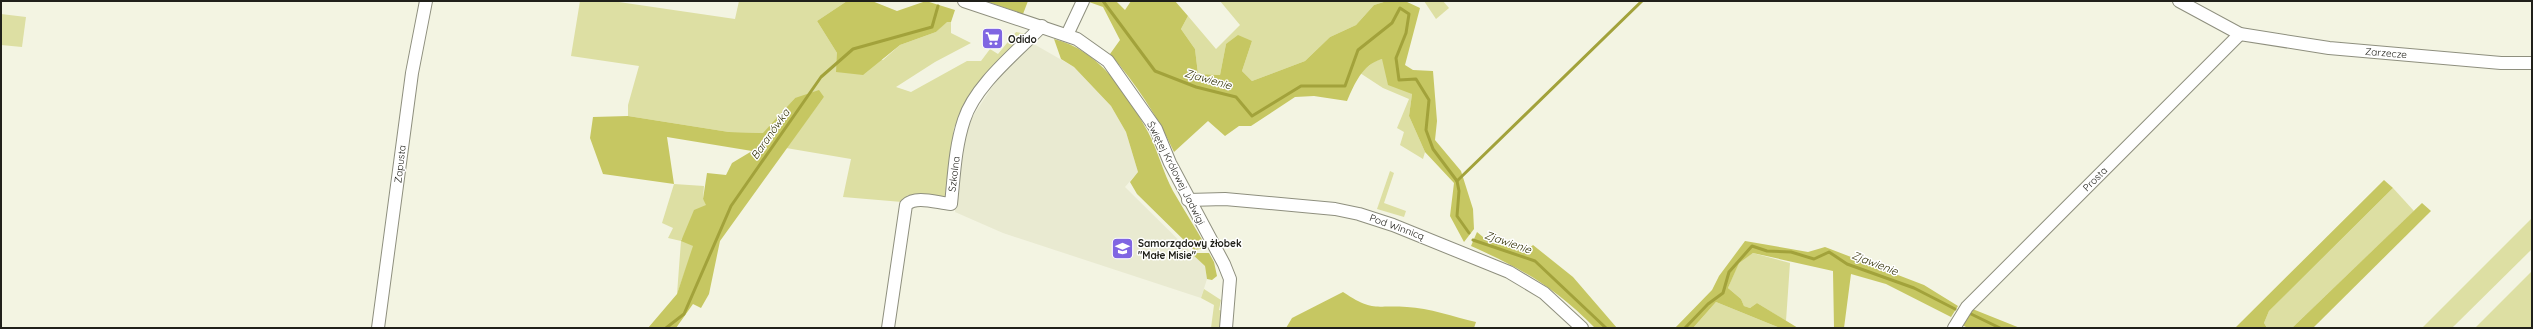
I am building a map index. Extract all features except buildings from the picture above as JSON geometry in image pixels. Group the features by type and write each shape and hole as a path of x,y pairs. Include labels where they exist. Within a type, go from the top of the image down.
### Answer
{"street":[{"name":"Zapusta","path":"378,328 412,73 426,1"},
{"name":"Świętej Królowej Jadwigi","path":"964,1 1067,35 1093,48 1115,69 1156,129 1188,200 1230,279 1226,328"},
{"path":"1067,35 1083,1"},
{"name":"Zarzecze","path":"2179,1 2240,34 2329,48 2501,63 2532,63"},
{"name":"Szkolna","path":"888,328 906,205 911,200 951,204 957,150 964,119 986,83 1042,26"},
{"name":"Prosta","path":"1954,328 1967,307 2240,34"},
{"name":"Pod Winnicą","path":"1188,200 1225,199 1335,209 1372,218 1510,272 1544,293 1582,328"}],"shaded area":[{"path":"847,1 872,1 897,11 926,1 955,10 951,22 947,22 936,32 900,45 863,75 836,72 837,53 817,21"},
{"path":"985,1 1028,1 1023,14"},
{"path":"1116,1 1125,10 1131,1 1175,1 1188,16 1181,29 1195,49 1198,74 1220,75 1226,44 1238,35 1252,41 1242,71 1252,81 1305,61 1330,37 1356,25 1374,5 1387,1 1405,1 1420,8 1405,65 1413,70 1433,71 1437,121 1435,140 1461,171 1473,209 1474,229 1464,242 1450,216 1454,183 1425,152 1409,116 1412,94 1388,85 1382,59 1364,70 1356,81 1347,101 1314,96 1295,97 1251,126 1239,126 1225,136 1208,121 1174,152 1145,100 1110,54 1120,40 1103,7 1089,2"},
{"path":"1054,39 1085,53 1098,63 1121,88 1140,117 1155,147 1173,191 1207,248 1194,250 1137,194 1130,182 1138,172 1126,132 1111,106 1074,67 1061,59"},
{"path":"1032,43 1074,67 1111,106 1126,132 1138,172 1125,187 1205,266 1207,279 1201,298 1003,233 955,212 967,125 1000,75"},
{"path":"819,90 824,97 720,241 709,294 701,308 693,304 676,328 648,328 677,294 693,246 681,241 694,210 706,205 703,199 707,173 726,175 732,163 752,151 667,137 674,184 603,174 590,138 593,117 628,116 729,132 763,133 795,98"},
{"path":"2384,180 2393,188 2269,311 2264,323 2267,328 2235,328"},
{"path":"2422,203 2431,211 2313,328 2292,328"},
{"path":"1477,232 1489,242 1526,251 1533,245 1573,277 1617,328 1595,328 1580,313 1537,280 1507,263 1471,246"},
{"path":"1745,241 1808,252 1825,247 1924,285 1958,306 1951,317 1886,284 1851,274 1844,328 1834,328 1833,271 1753,253 1739,263 1728,288 1741,299 1744,306 1750,308 1757,303 1798,328 1780,328 1716,302 1693,328 1675,328 1712,290 1719,276"},
{"path":"1191,253 1209,253 1214,262 1217,276 1212,280 1207,279 1205,266"},
{"path":"1343,292 1368,305 1424,309 1476,322 1474,328 1286,328 1292,318"},
{"path":"1970,308 2020,328 1968,328 1962,325"}],"green space":[{"path":"580,1 612,1 735,19 739,1 847,1 817,21 837,53 883,60 900,45 936,32 947,21 951,22 951,33 971,43 935,62 896,87 911,92 967,61 981,61 990,49 998,54 1016,32 1027,34 975,88 954,128 945,197 908,195 902,202 843,197 851,159 786,148 824,97 795,98 764,133 729,132 628,116 628,105 639,66 571,56"},
{"path":"1220,1 1387,1 1374,5 1356,25 1330,37 1305,61 1252,81 1242,71 1252,41 1226,44 1220,75 1198,74 1195,49 1181,29 1188,16 1216,49 1240,25"},
{"path":"1424,1 1443,1 1449,8 1436,19"},
{"path":"1,14 26,17 22,47 1,45"},
{"path":"1382,59 1412,94 1409,116 1425,152 1423,159 1400,145 1404,132 1397,128 1409,99 1383,88 1360,73 1375,61"},
{"path":"1390,171 1394,173 1384,203 1406,211 1404,217 1377,209"},
{"path":"674,184 704,186 703,199 707,205 681,240 694,246 677,294 681,241 668,238 673,228 662,223"},
{"path":"2393,188 2414,211 2292,328 2267,328 2264,323 2269,311"},
{"path":"2532,218 2532,249 2452,328 2422,328"},
{"path":"1753,253 1790,263 1786,321 1757,303 1750,308 1744,306 1741,299 1728,288 1739,262"},
{"path":"2532,271 2532,328 2475,328"},
{"path":"1204,289 1221,300 1219,310 1223,311 1220,328 1211,328 1214,305 1201,298"},
{"path":"1716,302 1780,328 1693,328"}],"waterway":[{"name":"Zjawienie","path":"1103,1 1155,71 1196,87 1236,97 1252,116 1301,86 1345,86 1358,50 1392,23 1400,8 1409,14 1406,33 1396,58 1399,80 1416,79 1429,100 1426,130 1433,149 1457,181 1459,191 1457,216 1469,233"},
{"path":"1457,181 1642,1"},
{"name":"Baranówka","path":"666,328 684,314 731,206 821,77 853,49 932,27 938,6"},
{"name":"Zjawienie","path":"1473,240 1535,261 1606,328"},
{"name":"Zjawienie","path":"1685,328 1708,304 1723,293 1729,272 1752,246 1767,251 1791,252 1814,259 1829,252 1847,264 1914,288 1955,309"},
{"name":"Zjawienie","path":"1969,313 2000,328"}],"place":[{"name":"Odido","path":"992,39"},
{"name":"Samorządowy żłobek \"Małe Misie\"","path":"1122,249"}]}
